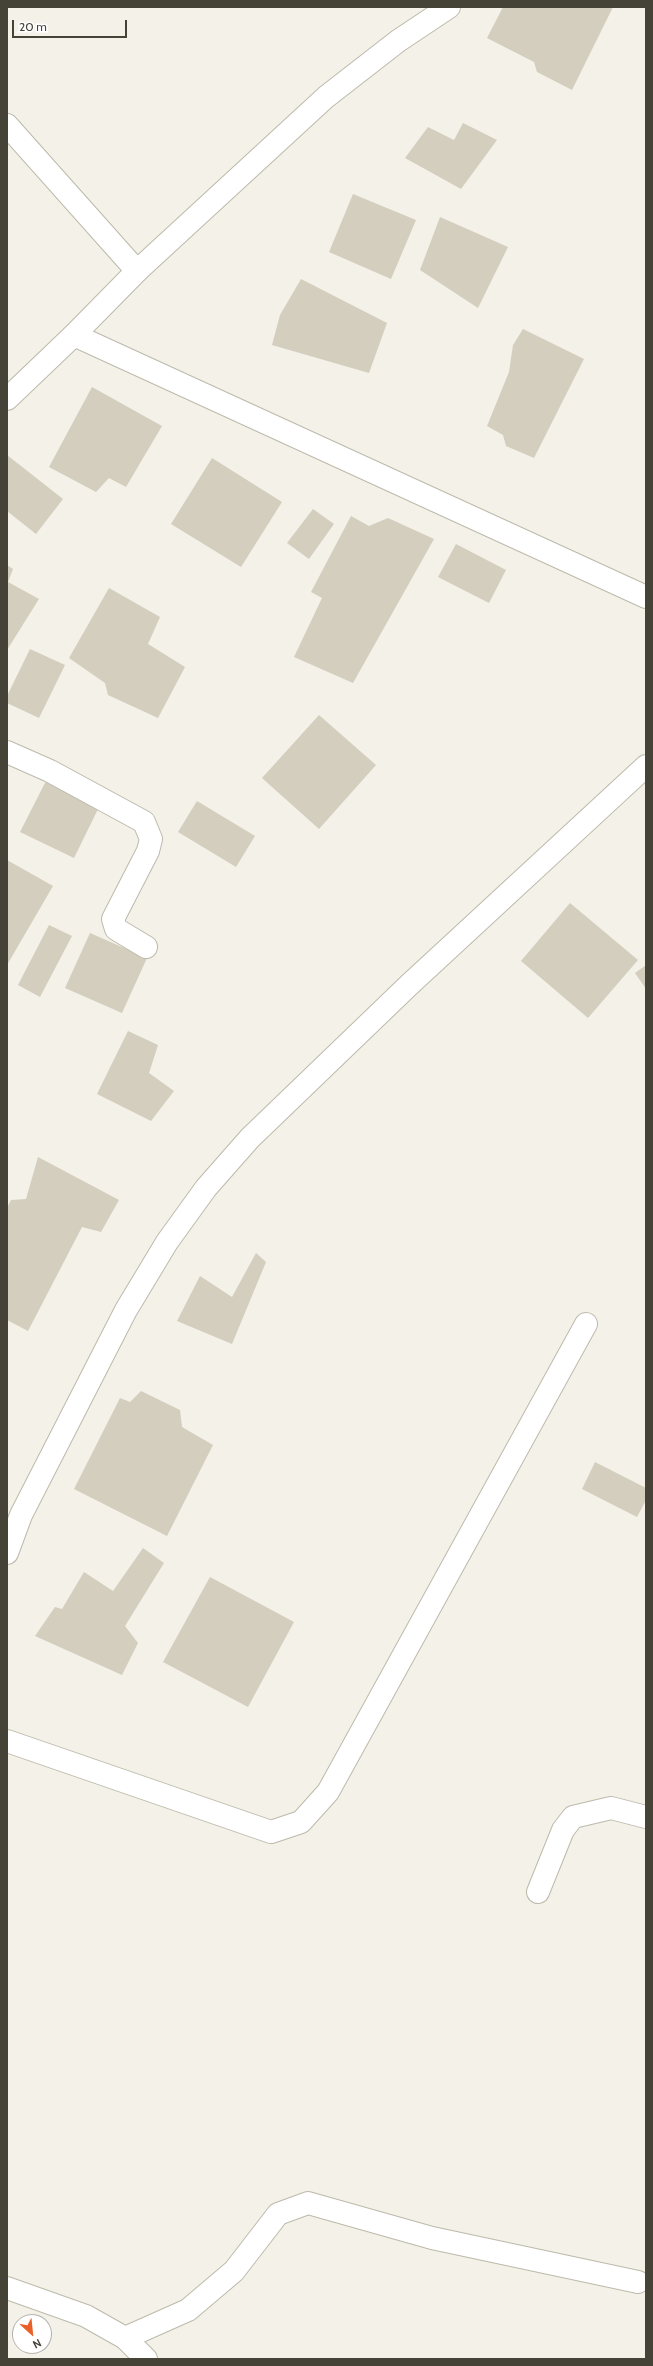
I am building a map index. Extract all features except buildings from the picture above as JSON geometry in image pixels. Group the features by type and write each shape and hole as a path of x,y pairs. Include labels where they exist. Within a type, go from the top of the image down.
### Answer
{"street":[{"path":"7,399 74,336 136,271 326,97 398,41 449,7"},
{"path":"7,125 136,271"},
{"path":"74,336 646,597"},
{"path":"7,752 50,772 144,822 151,839 148,851 113,919 116,929 146,947"},
{"path":"7,1553 21,1515 126,1310 168,1242 206,1188 250,1138 409,985 646,766"},
{"path":"7,1741 271,1832 301,1822 328,1792 586,1324"},
{"path":"538,1892 563,1830 573,1817 593,1810 611,1808 646,1817"},
{"path":"125,2338 188,2310 234,2271 278,2214 308,2203 432,2238 638,2282"},
{"path":"7,2288 86,2316 125,2338 146,2359"}]}
